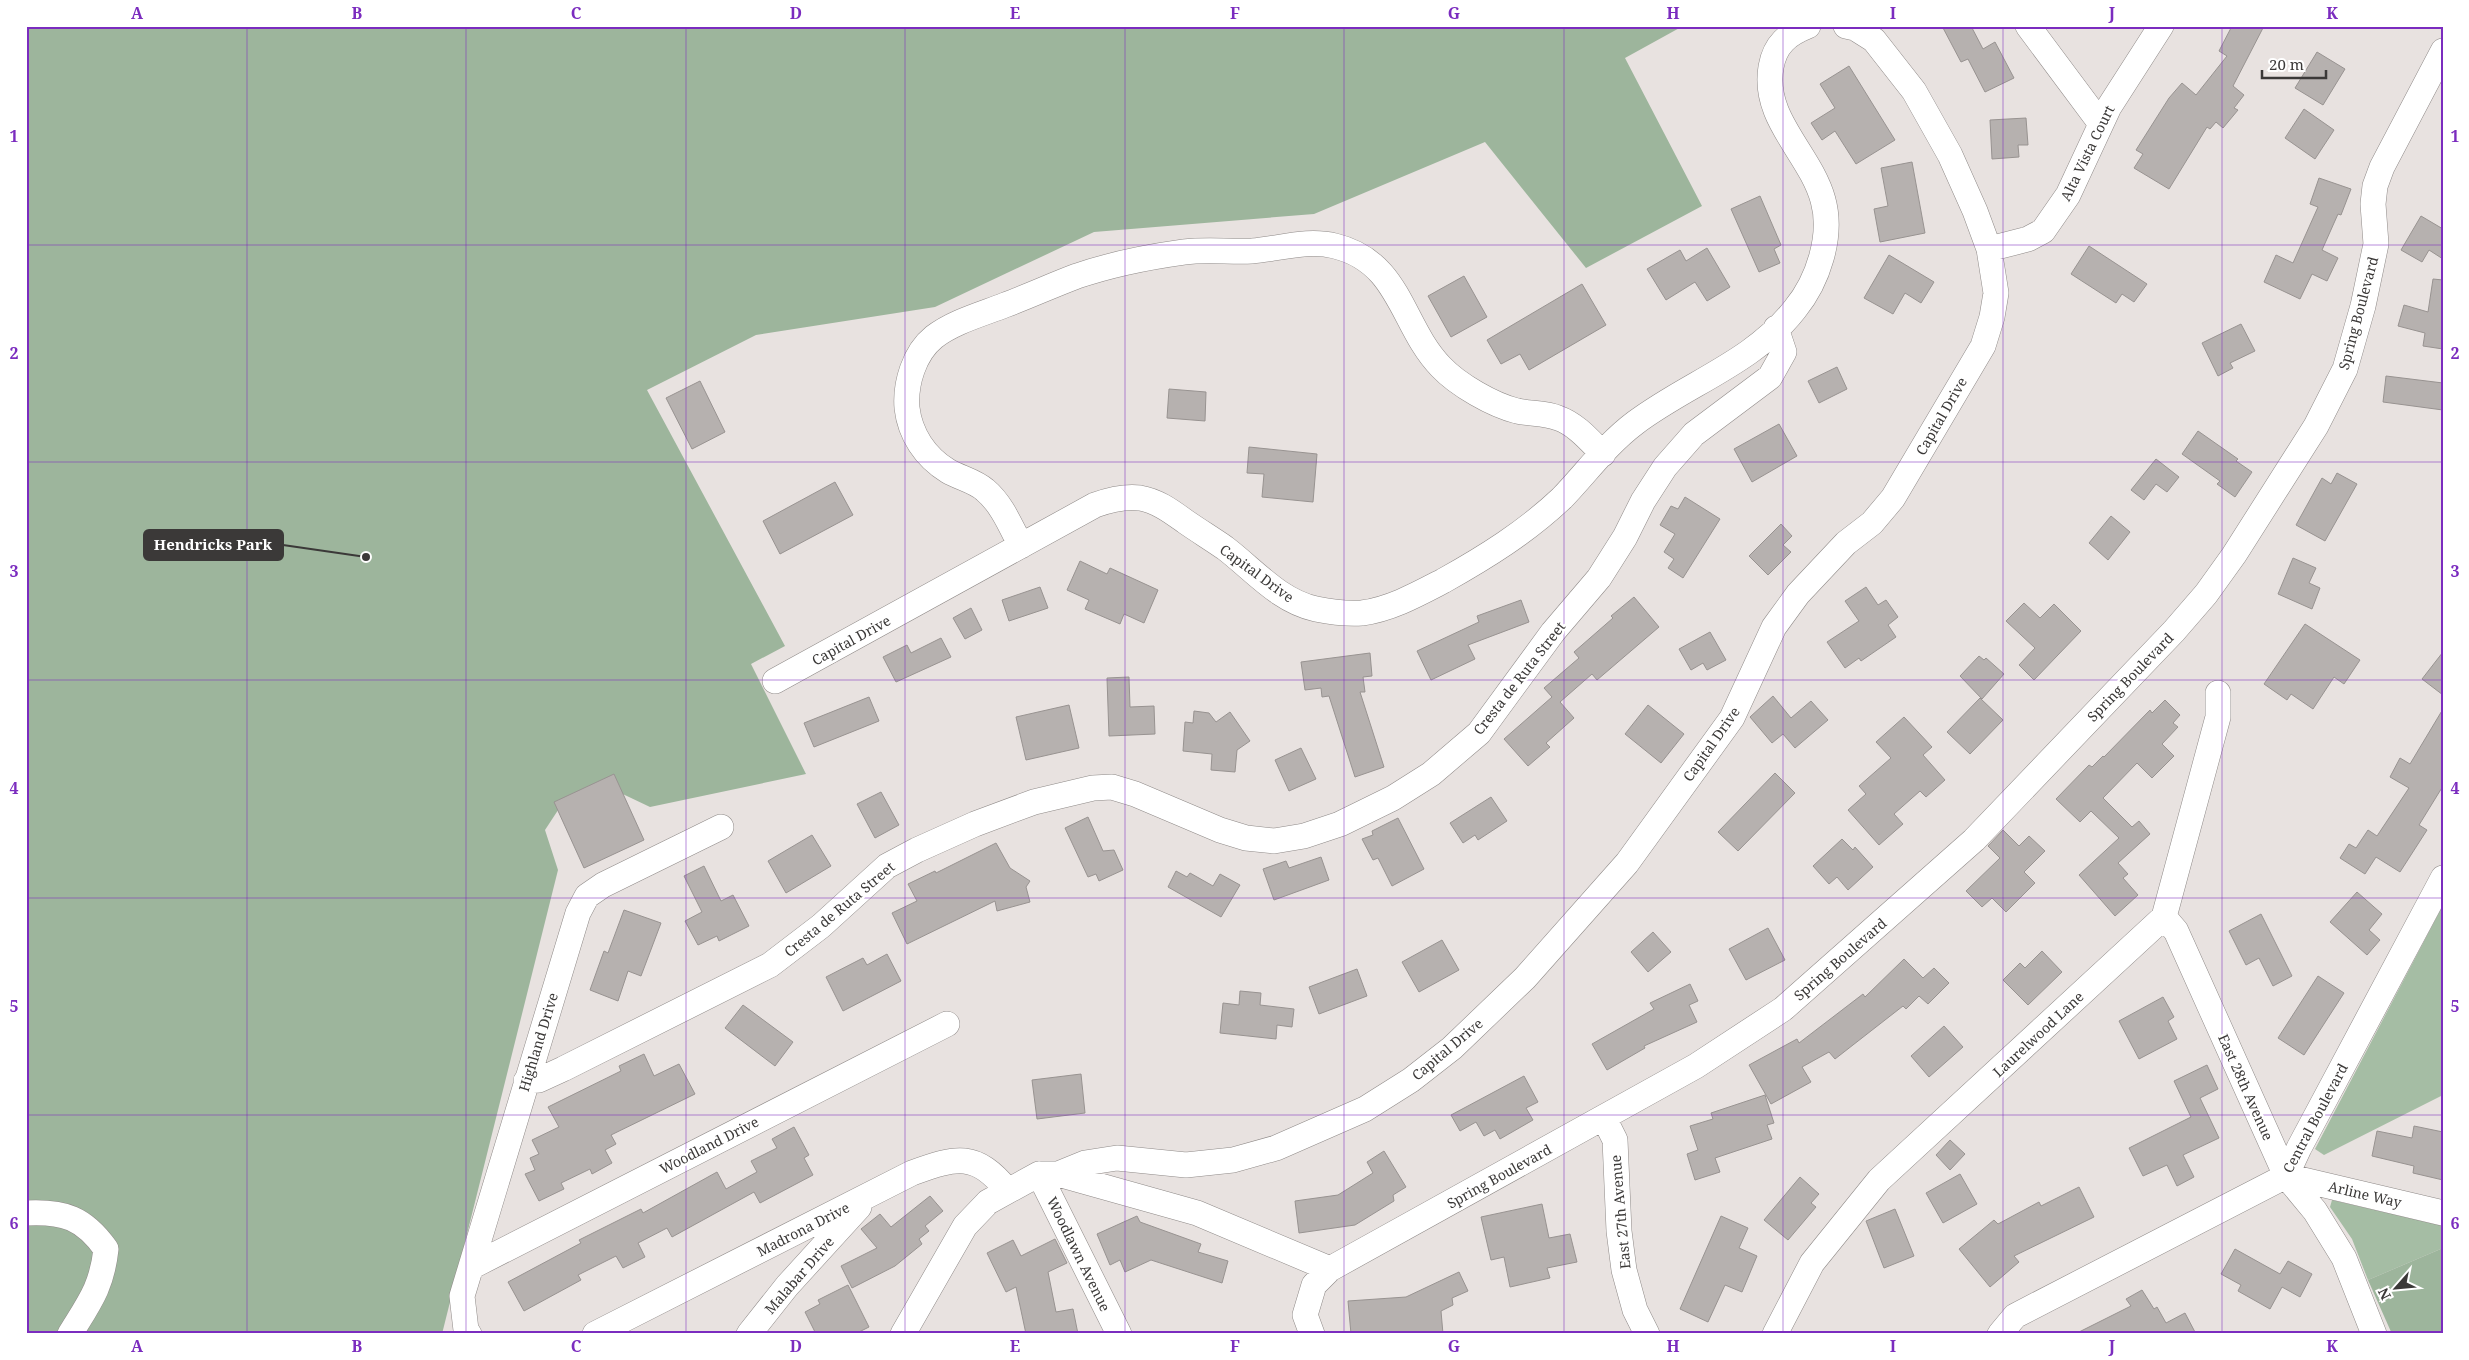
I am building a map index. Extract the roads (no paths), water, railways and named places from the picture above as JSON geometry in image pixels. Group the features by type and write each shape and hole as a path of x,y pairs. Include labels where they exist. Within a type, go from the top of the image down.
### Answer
{"street":[{"name":"Capital Drive","path":"775,681 1095,505 1111,500 1141,498 1160,504 1226,549 1290,600 1313,608 1361,613 1383,608 1417,594 1494,553 1531,526 1632,425 1753,351 1795,310 1807,291 1817,270 1824,237 1826,221 1823,199 1778,116 1770,80 1772,63 1779,46 1790,34 1808,26"},
{"name":"Capital Drive","path":"1048,1174 1085,1163 1116,1158 1186,1164 1233,1160 1276,1148 1365,1109 1411,1080 1452,1048 1525,978 1627,863 1732,718 1774,627 1798,594 1846,543 1872,523 1894,498 1983,346 1992,317 1996,293 1989,249 1976,211 1950,156 1914,91 1874,40 1856,28 1846,26"},
{"path":"2028,26 2101,124"},
{"name":"Alta Vista Court","path":"1989,249 2028,239 2043,231 2068,195 2109,107 2161,26"},
{"name":"Spring Boulevard","path":"1312,1334 1306,1315 1314,1285 1330,1269 1696,1066 1783,1009 1974,840 2174,631 2206,594 2283,480 2316,426 2345,369 2376,244 2373,204 2374,186 2443,50"},
{"path":"1022,546 998,502 983,488 946,470 918,442 910,426 907,408 907,391 914,364 932,338 957,324 1078,276 1120,264 1187,252 1251,251 1308,244 1335,246 1362,258 1386,277 1406,310 1420,341 1442,368 1480,395 1515,410 1560,418 1580,431 1603,454"},
{"name":"Cresta de Ruta Street","path":"526,1081 539,1080 563,1069 770,965 822,926 887,866 917,850 975,824 1034,802 1093,788 1112,787 1135,794 1220,830 1246,838 1274,840 1304,836 1340,824 1393,798 1431,774 1479,733 1553,632 1599,578 1625,537 1643,500 1665,467 1694,434 1770,377 1784,352 1776,328"},
{"path":"2164,917 2218,717 2218,693"},
{"name":"Highland Drive","path":"469,1334 466,1330 462,1296 578,912 588,896 604,885 721,827"},
{"name":"Central Boulevard","path":"2000,1334 2015,1316 2286,1176 2299,1148 2443,878"},
{"name":"East 28th Avenue","path":"2164,917 2176,931 2286,1176 2314,1211 2344,1258 2374,1334"},
{"name":"Laurelwood Lane","path":"1775,1334 1812,1263 1879,1180 2164,917"},
{"name":"Woodland Drive","path":"471,1267 947,1024"},
{"name":"East 27th Avenue","path":"1604,1118 1615,1140 1619,1231 1624,1270 1635,1310 1647,1334"},
{"name":"Madrona Drive","path":"595,1334 912,1173 943,1162 963,1159 984,1167 1008,1191"},
{"path":"903,1334 965,1226 988,1202 1008,1191 1048,1174 1197,1213 1330,1269"},
{"name":"Woodlawn Avenue","path":"1048,1174 1119,1334"},
{"name":"Arline Way","path":"2286,1176 2443,1213"},
{"name":"Malabar Drive","path":"749,1334 787,1286 870,1195"},
{"path":"26,1214 58,1213 74,1218 93,1231 106,1249 103,1272 87,1308 70,1334"}],"place":[{"name":"Hendricks Park","path":"366,557"}]}
